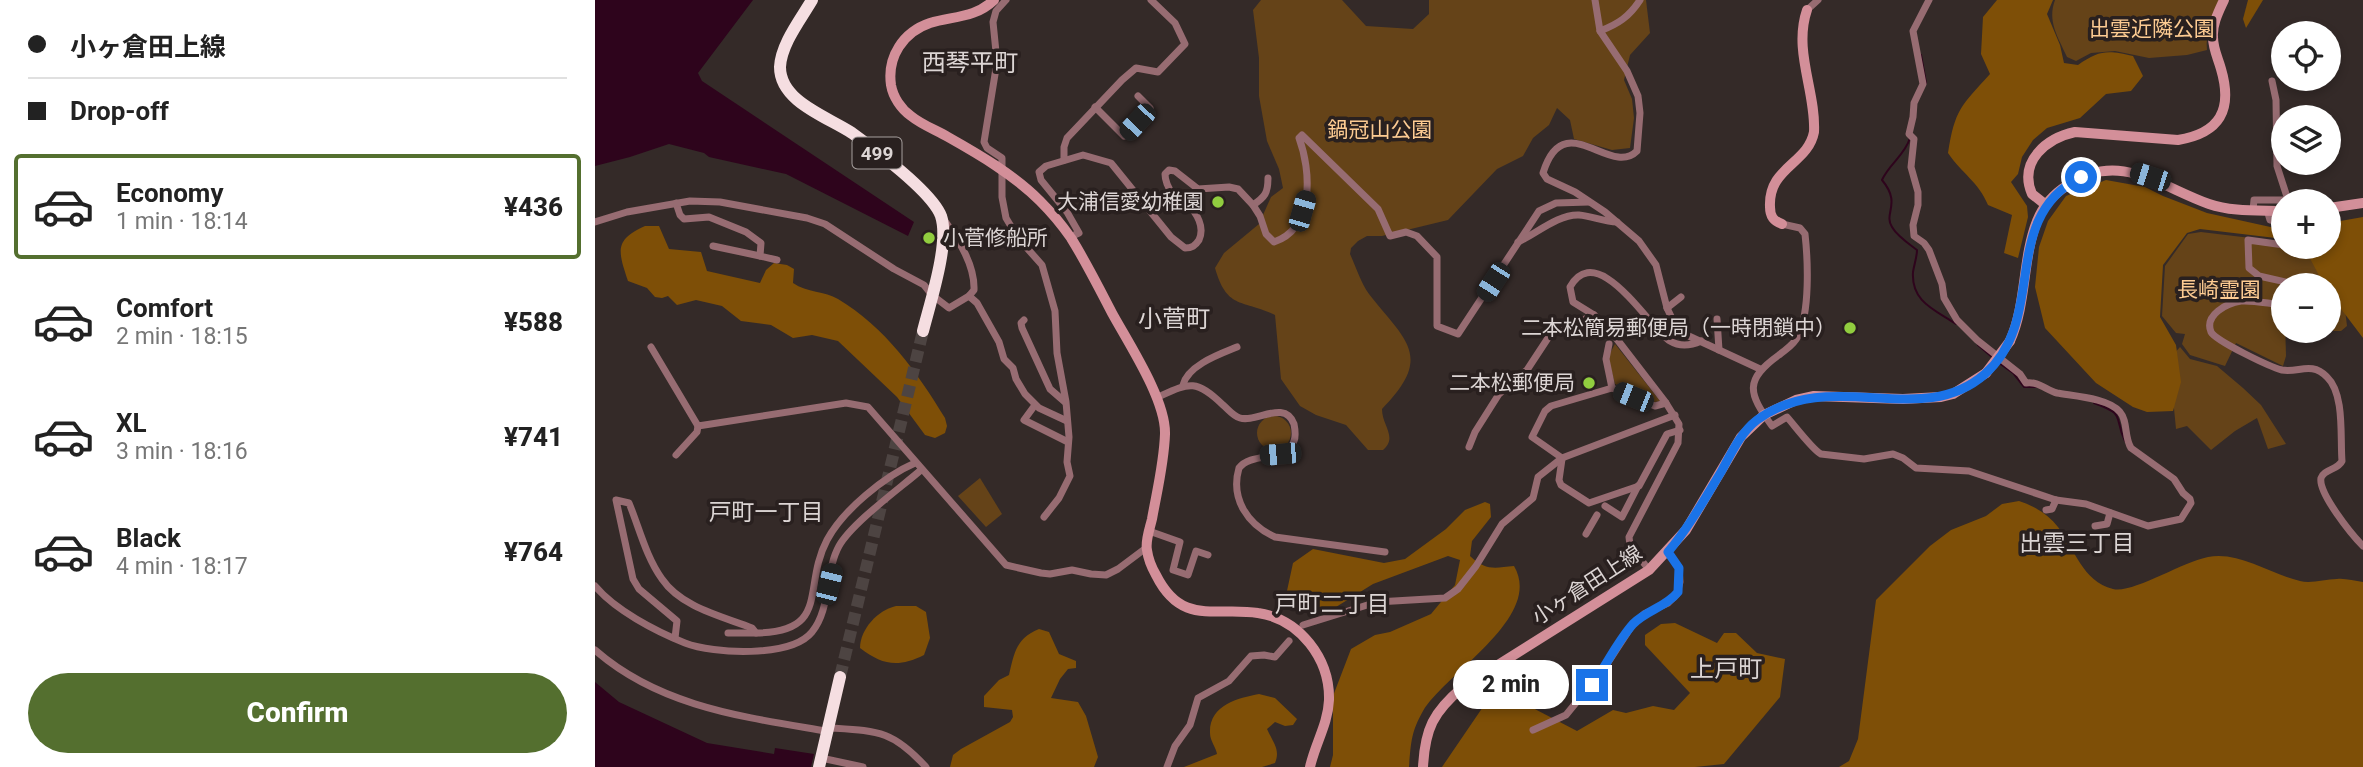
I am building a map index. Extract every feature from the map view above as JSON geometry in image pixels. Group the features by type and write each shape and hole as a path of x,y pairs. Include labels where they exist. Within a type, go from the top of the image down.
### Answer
{"highway":[{"name":"499","path":"812,0 783,54 780,68 789,89 806,106 851,133 884,159 928,198 940,215"},
{"path":"923,331 943,242 940,215"},
{"path":"819,763 840,677"}],"street":[{"path":"994,0 987,7 970,15 930,23 908,36 893,58 891,86 901,107 911,116 978,154 1002,171 1041,202 1070,237 1156,398 1164,418 1162,462 1146,548 1156,576 1179,603 1205,613 1263,613 1293,627 1313,648 1326,673 1329,701 1325,723 1310,767"},
{"path":"1006,0 996,11 993,22 997,62 984,136 987,148 1002,158 1002,197 1006,218 1018,238 1044,269 1055,312 1057,353 1066,402 1067,462 1071,471 1069,481 1044,517"},
{"path":"1064,160 1067,138 1133,70 1140,68 1159,72 1185,44 1175,23 1151,0"},
{"path":"1595,0 1600,32 1627,71 1638,96 1640,113 1636,151 1621,159 1569,142 1559,146 1543,170 1547,178 1589,202 1639,241 1656,265 1667,308 1678,331 1760,369"},
{"path":"1600,32 1632,13 1640,0"},
{"path":"1818,0 1807,10 1803,28 1814,132 1810,145 1783,172 1773,184 1770,193 1770,212 1775,221 1800,228 1805,234 1806,309 1795,341 1760,369 1753,390 1764,415 1772,426 1787,417 1807,437 1816,452 1821,454 1864,459 1893,454 1916,468 1969,471 2056,500 2086,504 2143,525 2158,526 2181,519 2191,503 2190,499 2174,479 2131,448 2122,415 2118,410 2082,396 2061,394 2033,382 2026,383 1957,320 1944,298 1942,284 1929,250 1914,236 1913,225 1918,205 1918,192 1911,167 1914,103 1923,83 1913,31 1929,0"},
{"path":"2046,205 2032,194 2029,174 2038,151 2059,136 2075,132 2178,140 2193,138 2208,131 2219,120 2226,96 2214,51 2213,29 2224,0"},
{"path":"2253,210 2254,200 2288,200 2277,166 2274,91"},
{"path":"1095,107 1124,136 1150,108 1138,96"},
{"path":"1070,237 1079,233 1067,212 1041,180 1039,172 1046,166 1083,155 1111,163 1171,237 1185,248 1193,247 1199,240 1202,231 1200,221 1187,204 1175,199 1165,181 1167,172 1175,171 1198,189 1238,188 1253,205 1266,234 1274,242 1296,226 1308,188 1306,158 1299,138 1302,135 1378,209 1389,236 1406,232 1417,236 1430,248 1437,257 1437,326 1458,334 1532,218 1543,208 1556,202 1589,202"},
{"name":"小ヶ倉田上線","path":"1423,767 1424,743 1431,722 1444,703 1462,687 1649,570 1686,530 1741,437 1764,415 1796,400 1814,396 1903,399 1941,397 1953,394 1986,373 2010,341 2018,322 2031,241 2038,218 2059,191 2081,177 2119,170 2150,177 2210,204 2271,210"},
{"path":"1253,205 1264,198 1268,190 1268,178"},
{"path":"595,222 627,212 690,201 720,202 807,218 825,224 894,269 924,285 949,308 974,290 971,268 940,215"},
{"path":"676,203 684,219 709,217 746,232 761,243 760,256"},
{"path":"2341,206 2363,203"},
{"path":"2267,210 2271,220"},
{"path":"1517,242 1535,235 1543,227 1576,215 1618,222"},
{"path":"2271,243 2248,240 2249,268 2259,276 2271,279"},
{"path":"713,246 777,260"},
{"path":"1649,570 1630,545 1629,537 1678,443 1680,430 1667,403 1616,338 1594,315 1577,306 1571,297 1572,283 1585,275 1604,278 1624,290 1659,332 1670,341 1692,345 1701,341"},
{"path":"969,296 977,303 1021,388 1035,405 1067,421"},
{"path":"1667,308 1681,297"},
{"path":"2271,304 2231,304 2215,313 2210,321 2210,330 2216,338 2268,364 2283,370 2304,367 2315,369 2326,375 2332,383 2340,412 2343,461 2340,466 2323,475 2323,491 2352,535 2363,546"},
{"path":"1469,447 1475,432 1499,394 1527,370 1550,335 1594,315"},
{"path":"1717,319 1719,350"},
{"path":"1024,320 1021,325 1051,389 1066,402"},
{"path":"1609,344 1606,359 1612,388"},
{"path":"651,347 698,426 697,432 676,455"},
{"path":"1183,385 1208,358 1237,348"},
{"path":"1156,398 1183,385 1206,388 1238,418 1275,412 1284,414 1294,423 1295,440 1286,451 1246,461 1239,468 1238,494 1250,522 1275,537 1385,551"},
{"path":"1562,458 1532,437 1545,411 1551,406 1612,388 1655,406 1667,403"},
{"path":"698,426 846,403 868,407 1002,562 1011,567 1049,574 1072,570 1106,575 1146,548"},
{"path":"1035,405 1024,420 1068,442"},
{"path":"1303,625 1377,602 1445,597 1452,594 1476,566 1502,524 1532,498 1538,477 1562,458 1675,415"},
{"path":"1605,506 1622,517 1667,434 1680,430"},
{"path":"1562,458 1559,480 1561,485 1589,503 1639,486"},
{"path":"728,633 783,632 800,622 812,598 821,552 838,524 888,478 915,463"},
{"path":"595,586 608,601 619,608 675,638 699,646 732,650 782,648 806,638 818,622 838,548 849,533 921,470"},
{"path":"675,638 677,621 639,589 633,579 616,500 629,503 655,567 676,594 688,602 752,628 756,633"},
{"path":"2046,510 2052,509 2056,500"},
{"path":"2095,526 2107,524 2110,513"},
{"path":"1586,534 1597,515"},
{"path":"1149,531 1180,542 1173,570 1188,575 1196,551 1208,555"},
{"path":"1533,730 1566,715 1605,667 1633,624 1644,614 1668,603 1677,594 1679,568 1668,552"},
{"path":"1167,767 1175,746 1190,725 1198,698 1229,681 1248,658 1264,655 1275,657 1289,641"},
{"path":"595,650 630,676 680,700 736,715 826,731 832,728 877,731 898,740 926,767"},
{"path":"819,763 863,767"}],"green space":[{"name":"鍋冠山公園","path":"1261,0 1342,0 1366,26 1413,29 1429,14 1429,0 1646,0 1650,33 1630,55 1624,80 1632,99 1634,118 1630,148 1612,150 1574,139 1570,120 1557,108 1549,125 1533,138 1523,156 1497,169 1448,220 1382,236 1367,236 1351,248 1350,254 1366,290 1394,324 1409,349 1407,375 1398,391 1382,409 1389,436 1383,450 1368,450 1346,425 1316,415 1300,406 1281,379 1275,315 1231,297 1225,291 1215,268 1224,253 1259,224 1271,197 1283,188 1279,169 1267,141 1259,96 1259,58 1253,10"},
{"name":"出雲近隣公園","path":"2055,0 2219,0 2208,31 2207,50 2187,55 2149,58 2115,51 2091,53 2076,61 2067,57 2055,29 2052,15"},
{"name":"長崎霊園","path":"2201,232 2271,240 2271,259 2316,259 2325,273 2271,273 2271,343 2286,343 2283,366 2236,343 2225,366 2190,355 2182,344 2185,334 2176,333 2162,316 2165,266 2188,234"},
{"name":"長崎霊園","path":"2341,296 2344,301 2347,326 2341,331"},
{"path":"1615,344 1660,401 1655,402 1615,384 1608,357"},
{"path":"2180,347 2190,359 2217,366 2243,388 2261,405 2286,444 2268,449 2257,418 2211,450 2187,426 2176,429 2173,355"},
{"path":"1274,416 1286,421 1291,433 1286,445 1274,450 1262,445 1257,433 1262,421"},
{"path":"980,478 1002,514 986,527 958,496"}],"shaded area":[{"path":"595,0 753,0 698,73 702,81 914,222 908,236 786,174 709,157 704,153 669,144 595,166"},
{"path":"1997,0 2053,0 2047,14 2060,45 2064,63 2078,65 2098,54 2117,53 2133,56 2143,76 2131,91 2106,94 2080,118 2047,128 2033,140 2022,157 2018,174 2011,182 2027,206 2028,217 2018,258 2004,253 2012,215 1988,205 1948,153 1953,127 1961,109 1990,74 1981,54 1983,17"},
{"path":"2248,0 2263,0 2246,28 2243,19"},
{"path":"2106,180 2145,187 2207,213 2271,227 2271,237 2200,229 2187,233 2163,265 2160,317 2176,345 2181,382 2173,411 2147,412 2133,407 2096,383 2045,328 2035,287 2039,247 2048,221 2066,196"},
{"path":"2363,217 2363,338 2341,309 2341,273 2318,273 2310,259 2341,259 2341,221"},
{"path":"645,226 659,226 669,249 701,252 707,271 760,283 766,270 774,263 787,265 794,269 793,283 804,289 833,296 855,310 899,352 923,384 945,418 945,433 935,438 925,435 897,397 838,341 812,335 793,338 771,325 741,321 722,306 696,300 677,305 668,296 655,297 647,288 628,281 621,247 628,236"},
{"path":"2019,501 2050,518 2086,572 2102,585 2113,589 2132,587 2197,560 2220,556 2243,560 2304,582 2340,579 2363,582 2363,767 1839,767 1849,761 1858,739 1876,600 1930,546 1951,530 1986,516 2002,504"},
{"path":"1485,502 1490,504 1491,517 1472,541 1470,556 1486,566 1514,566 1520,585 1516,605 1505,624 1423,711 1412,738 1409,767 1330,767 1333,755 1333,696 1351,649 1375,635 1390,632 1431,614 1455,585 1460,560 1448,556 1373,584 1336,607 1315,607 1285,600 1293,563 1313,549 1384,563 1405,559 1446,529 1465,510"},
{"path":"896,606 916,606 926,612 930,638 924,655 906,662 891,663 860,648 863,634 871,621"},
{"path":"1675,623 1717,643 1724,633 1736,633 1757,653 1785,659 1780,697 1724,764 1695,767 1442,767 1487,701 1505,697 1529,706 1577,731 1613,710 1626,713 1653,706 1674,710 1690,693 1645,645 1645,635 1661,624"},
{"path":"1039,629 1049,632 1059,654 1076,661 1076,668 1068,669 1051,698 1078,702 1086,716 1098,757 1094,767 950,767 953,755 961,749 1010,722 1013,717 1012,710 984,707 984,696 999,680 1009,675 1021,642"},
{"path":"595,682 619,702 707,743 774,754 775,748 814,754 811,767 595,767"},
{"path":"1259,694 1275,698 1297,719 1293,725 1285,726 1275,722 1267,729 1276,749 1275,763 1262,767 1184,767 1217,754 1210,733 1211,723 1220,709 1226,704"}],"waterway":[{"path":"1921,55 1926,83"},
{"path":"1910,138 1882,180 1891,196 1890,222 1897,234 1917,250 1913,282 1920,298 1956,324"},
{"path":"1978,345 1992,357"},
{"path":"1999,363 2013,373 2024,387 2036,387"},
{"path":"2094,403 2115,414 2125,441"}],"tunnel":[{"path":"840,677 923,331"}],"place":[{"name":"大浦信愛幼稚園","path":"1218,202"},
{"name":"小菅修船所","path":"929,238"},
{"name":"二本松簡易郵便局（一時閉鎖中）","path":"1850,328"},
{"name":"二本松郵便局","path":"1589,383"}],"district":[{"name":"西琴平町","path":"970,63"},
{"name":"小菅町","path":"1174,319"},
{"name":"戸町一丁目","path":"766,512"},
{"name":"出雲三丁目","path":"2077,543"},
{"name":"戸町二丁目","path":"1332,604"},
{"name":"上戸町","path":"1726,669"}],"route":[{"path":"1592,685 1633,624 1649,611 1668,603 1678,592 1679,568 1668,552 1686,530 1741,437 1753,423 1796,400 1814,396 1903,399 1941,397 1953,394 1986,373 1999,359 2018,322 2028,253 2038,218 2059,191 2081,177"}]}
